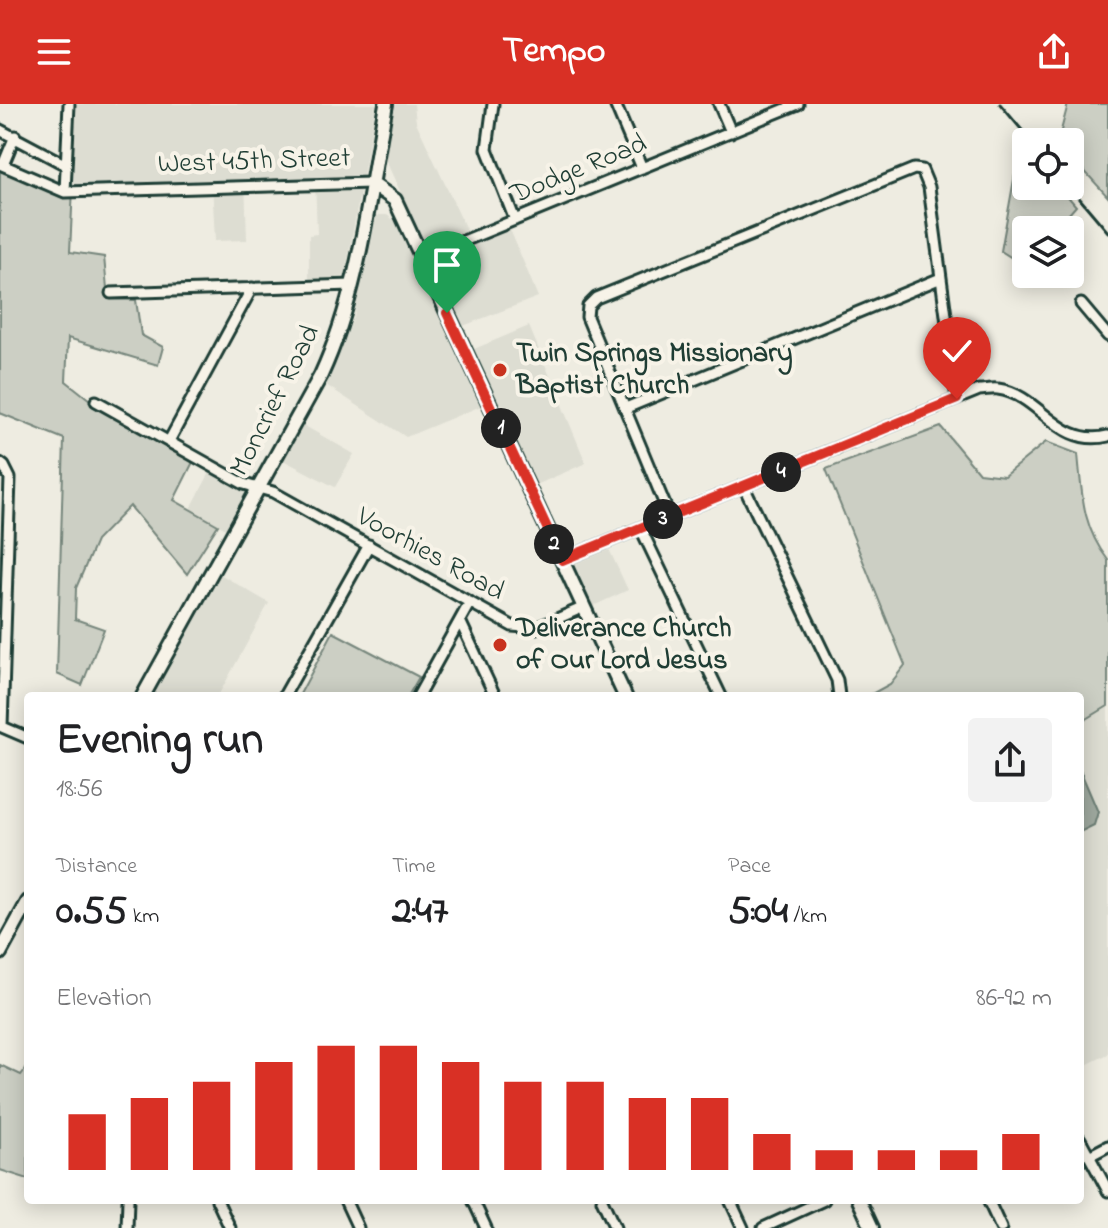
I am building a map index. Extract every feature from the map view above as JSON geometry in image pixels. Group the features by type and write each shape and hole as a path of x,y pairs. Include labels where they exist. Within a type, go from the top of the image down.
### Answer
{"main road":[{"name":"Moncrief Road","path":"145,692 321,375 338,338 352,285 386,104"},
{"name":"West 45th Street","path":"371,183 395,200 623,692"},
{"path":"0,953 24,909"},
{"path":"861,1204 872,1228"}],"street":[{"path":"65,192 69,104"},
{"path":"493,104 487,149 515,220"},
{"path":"615,104 642,168"},
{"path":"719,104 731,132"},
{"name":"Dodge Road","path":"422,258 798,104"},
{"path":"0,130 66,165"},
{"path":"2,164 15,136"},
{"name":"West 45th Street","path":"2,164 65,192 371,183"},
{"path":"670,517 587,317 588,306 596,298 906,171 922,170 929,187 957,399"},
{"path":"626,408 941,278"},
{"path":"111,293 338,283 352,285"},
{"path":"169,441 252,288"},
{"path":"1081,304 1108,336"},
{"path":"562,560 979,390 997,388 1015,394 1062,429 1080,437 1097,439 1108,436"},
{"name":"Voorhies Road","path":"96,401 244,484 273,492 512,626 527,629 584,607"},
{"path":"0,463 10,478 1,726 24,736"},
{"path":"744,487 837,680 838,692"},
{"path":"641,529 719,692"},
{"path":"286,692 369,545"},
{"path":"420,692 470,602"},
{"path":"460,621 493,692"},
{"path":"1089,1156 1108,1146"},
{"path":"1084,1147 1108,1191"},
{"path":"127,1228 128,1204"},
{"path":"219,1204 230,1228"},
{"path":"347,1204 358,1228"},
{"path":"475,1204 486,1228"},
{"path":"604,1204 615,1228"},
{"path":"732,1204 743,1228"},
{"path":"763,1228 815,1204"},
{"path":"990,1204 1001,1228"}],"shaded area":[{"path":"76,104 376,104 345,276 309,283 309,235 317,234 315,178 245,180 247,240 215,241 212,182 73,187"},
{"path":"394,104 414,104 416,122 472,242 509,227 538,297 463,326 385,159"},
{"path":"1068,104 1108,104 1108,197 1084,170 1084,128 1062,128"},
{"path":"0,159 56,185 73,187 70,252 104,257 108,299 136,300 141,335 163,347 158,365 68,338 66,381 95,404 194,460 174,500 218,525 187,574 130,506 96,541 76,588 75,619 104,629 82,685 57,674 64,439 0,413"},
{"path":"1012,190 1012,200 1071,200 1076,206 1067,216 1012,216 1012,258 1001,251"},
{"path":"378,215 387,215 395,221 481,406 406,437 326,385 354,317 373,222"},
{"path":"529,326 586,463 536,485 474,349"},
{"path":"303,425 354,454 335,487 283,460"},
{"path":"941,427 979,473 1004,476 1046,442 1078,454 1088,522 1108,560 1108,706 1084,721 1084,692 875,692 890,684 905,665 826,469"},
{"path":"215,463 252,483 226,529 190,510"},
{"path":"608,547 628,590 593,606 573,561"},
{"path":"220,574 269,603 220,692 155,692"},
{"path":"333,632 419,677 410,692 301,692"},
{"path":"1108,706 1108,1054 1084,1066 1084,721"},
{"path":"1084,779 1098,812 1094,825 1084,830"},
{"path":"0,1065 21,1075 24,1071 24,1178 0,1170"}],"railway":[{"path":"1000,104 1020,128"},
{"path":"1081,200 1108,232"}],"place":[{"name":"Twin Springs Missionary Baptist Church","path":"500,370"},
{"name":"Deliverance Church of Our Lord Jesus","path":"500,645"}],"route":[{"path":"447,313 562,560 957,399"}]}
